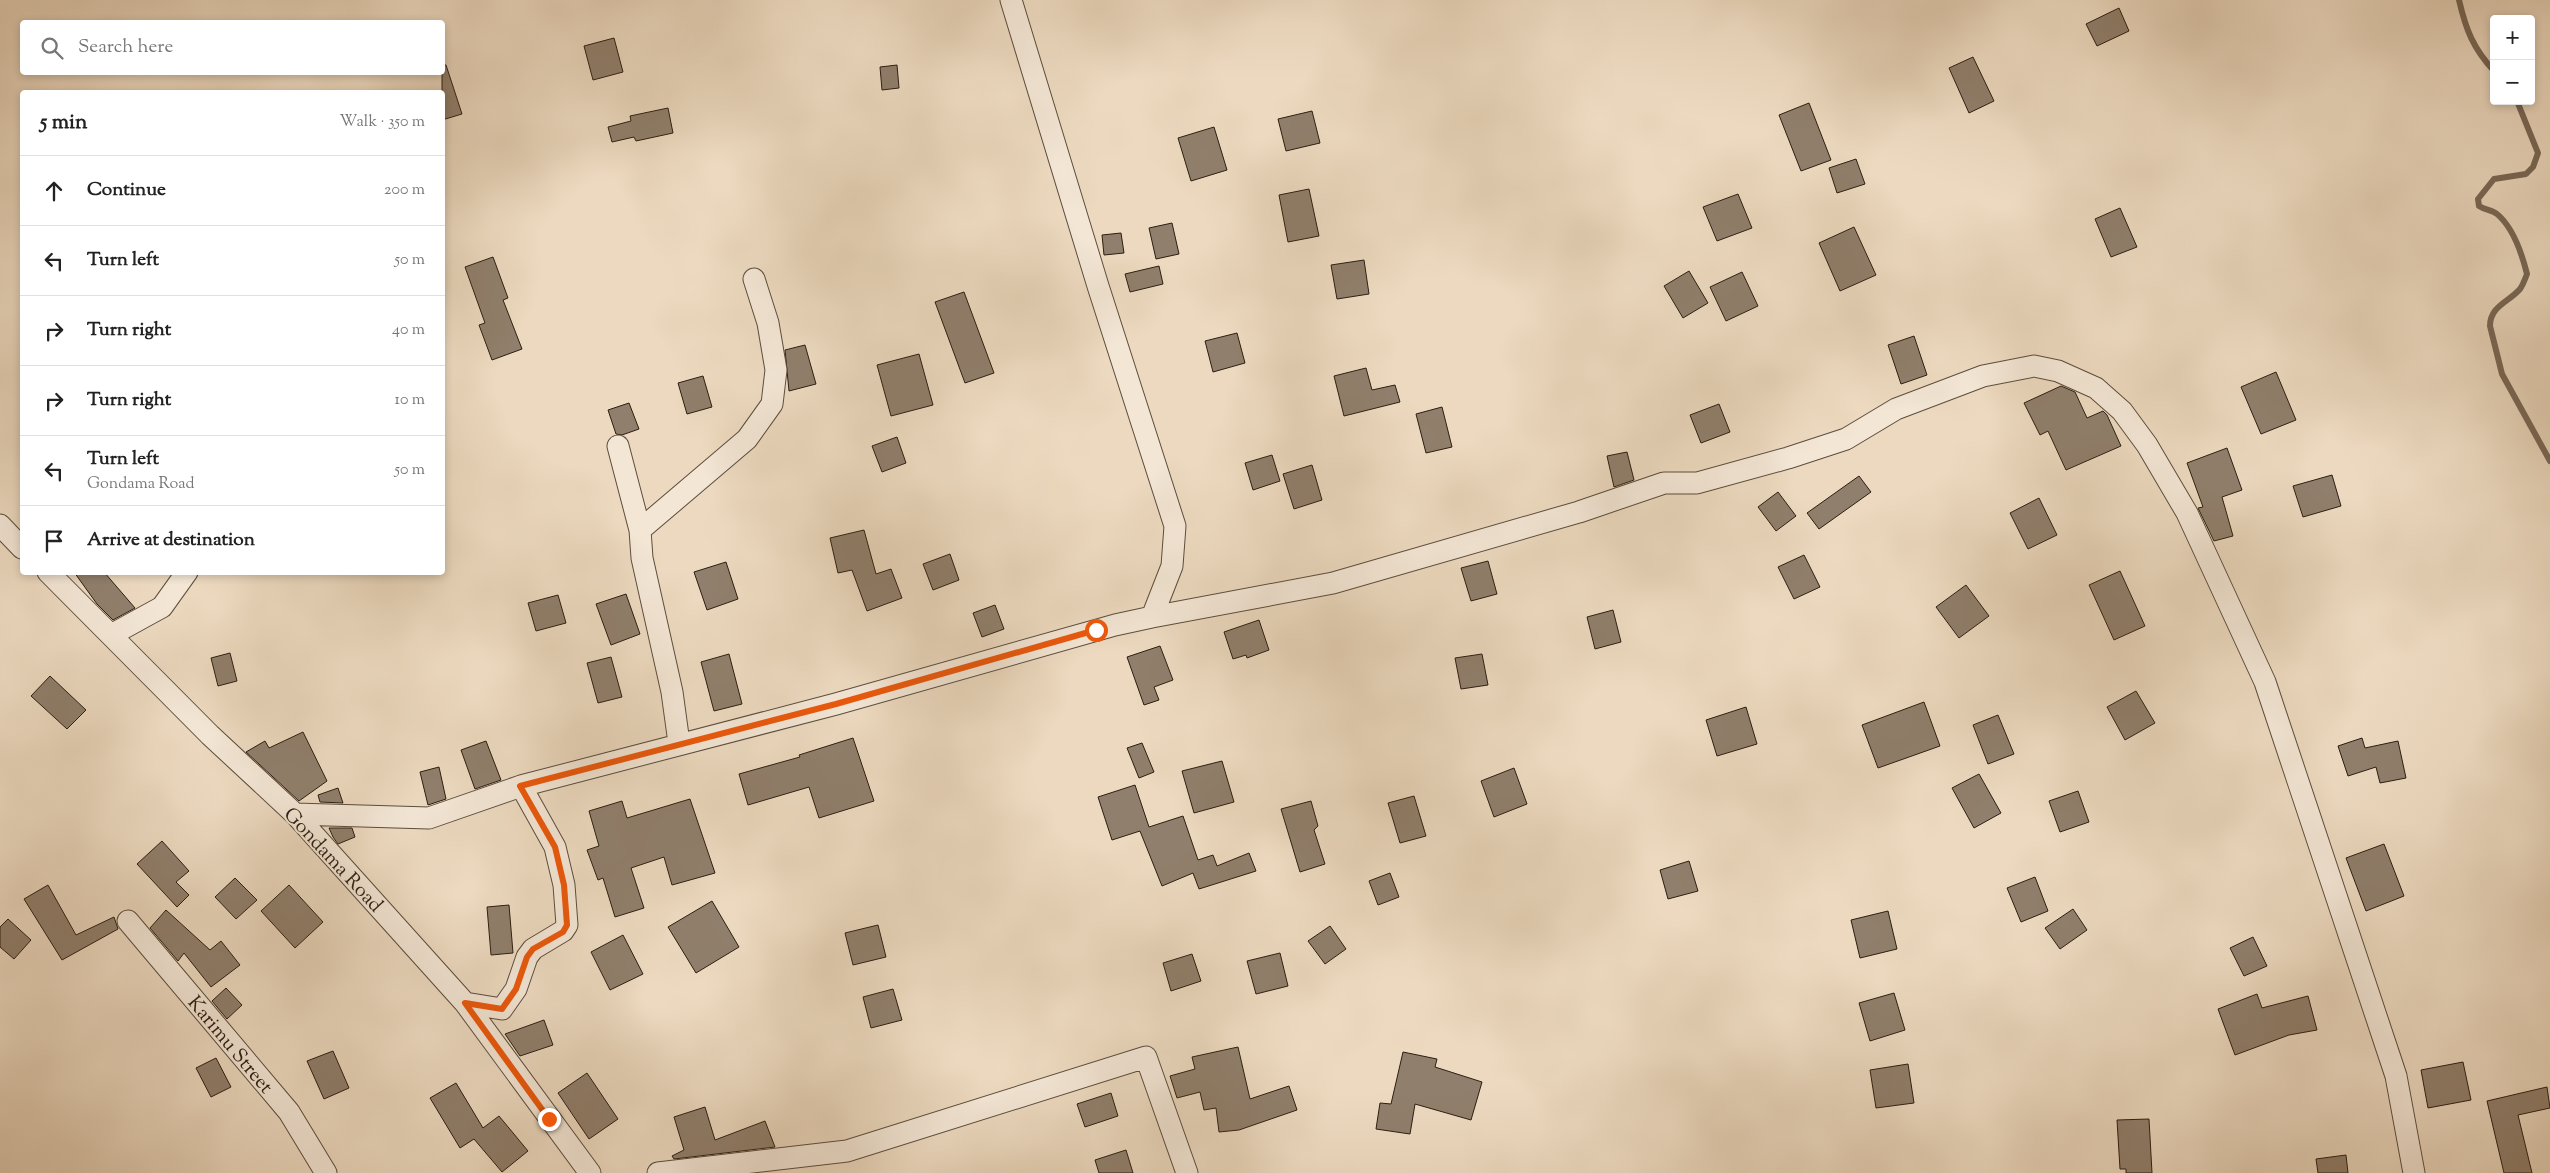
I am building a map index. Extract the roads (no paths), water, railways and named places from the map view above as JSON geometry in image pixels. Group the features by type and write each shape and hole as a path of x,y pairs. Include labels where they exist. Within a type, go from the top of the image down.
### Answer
{"street":[{"path":"1011,0 1098,286 1175,526 1172,566 1152,617"},
{"path":"640,530 747,439 772,404 776,370 768,324 754,279"},
{"path":"295,814 429,818 520,786 679,743 836,704 1115,625 1333,583 1561,517 1664,483 1697,483 1770,463 1846,438 1896,409 1983,376 2034,366 2058,371 2096,388 2122,412 2147,445 2187,514 2265,682 2396,1076 2414,1173"},
{"path":"618,446 640,530 642,558 672,692 679,743"},
{"path":"0,525 20,546"},
{"name":"Gondama Road","path":"51,575 210,735 295,814 465,1003 590,1173"},
{"path":"111,635 162,607 185,575"},
{"path":"465,1003 502,1009 516,989 527,957 533,949 563,932 567,925 564,885 555,847 520,786"},
{"name":"Karimu Street","path":"128,921 288,1112 326,1173"},
{"path":"658,1173 847,1151 1146,1057 1188,1173"}],"waterway":[{"path":"2459,0 2464,21 2471,38 2490,66"},
{"path":"2519,105 2538,153 2533,167 2526,174 2494,179 2478,199 2479,206 2497,214 2508,226 2520,250 2525,266 2527,274 2521,287 2516,294 2501,305 2493,314 2490,326 2502,374 2550,461"}]}
